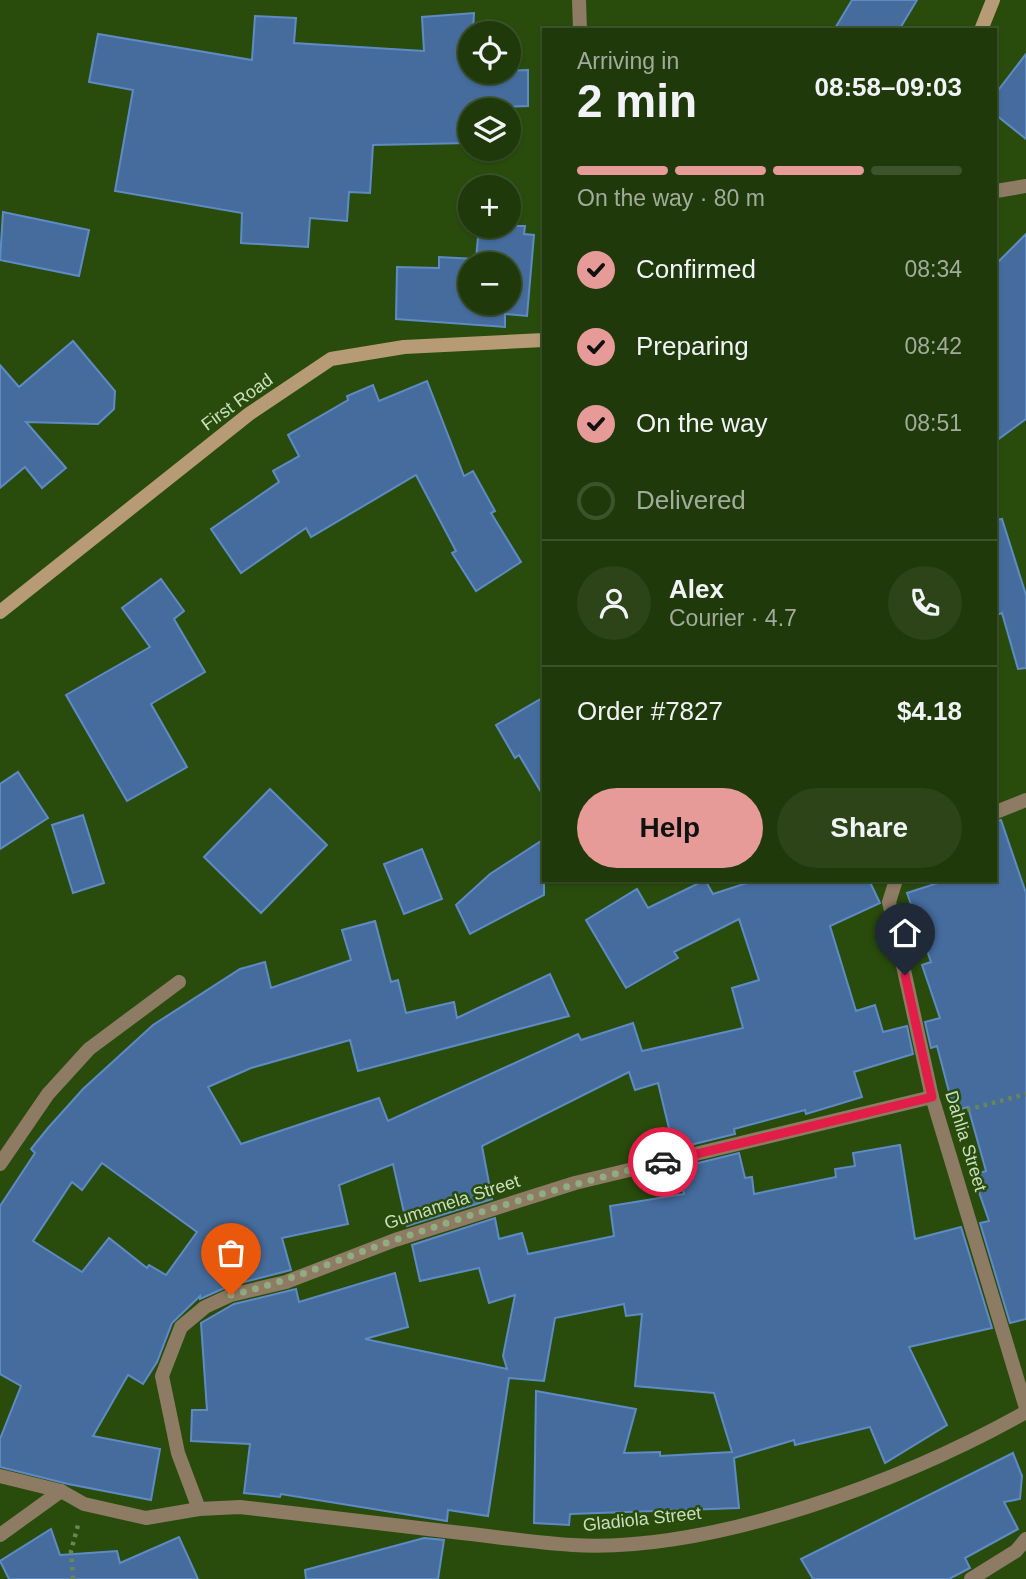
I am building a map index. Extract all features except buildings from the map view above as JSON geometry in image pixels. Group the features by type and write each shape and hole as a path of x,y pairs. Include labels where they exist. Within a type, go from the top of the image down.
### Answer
{"street":[{"path":"579,0 580,28"},
{"path":"982,28 993,0"},
{"path":"997,191 1026,186"},
{"name":"First Road","path":"0,612 249,414 331,359 404,347 542,340"},
{"path":"997,812 1026,800"},
{"name":"Dahlia Street","path":"895,882 890,902 932,1097 1026,1410"},
{"path":"0,1164 48,1094 89,1049 179,982"},
{"name":"Gumamela Street","path":"199,1508 178,1453 162,1376 181,1327 205,1307 231,1295 286,1282 395,1240 575,1183 932,1097"},
{"name":"Gladiola Street","path":"0,1476 61,1491 84,1504 146,1518 199,1508 240,1507 574,1546 652,1541 730,1528 891,1477 971,1443 1026,1410"},
{"path":"0,1535 61,1491"},
{"path":"971,1579 1016,1551 1026,1539"}],"path":[{"path":"939,1118 1026,1094"},
{"path":"73,1579 71,1551 84,1504"}],"way so far":[{"path":"231,1295 286,1282 395,1240 575,1183 663,1162"}],"route":[{"path":"663,1162 932,1097 905,975"}]}
